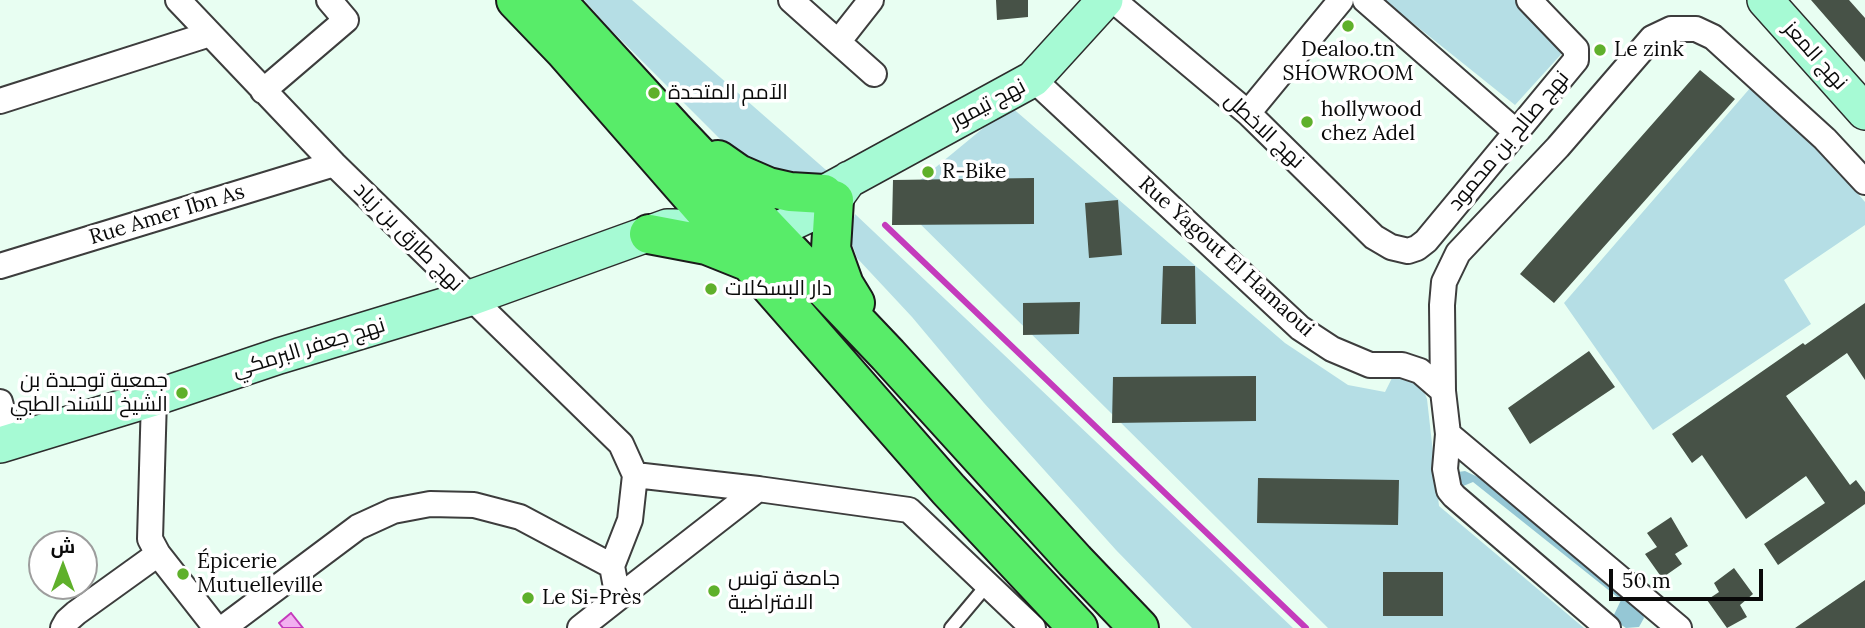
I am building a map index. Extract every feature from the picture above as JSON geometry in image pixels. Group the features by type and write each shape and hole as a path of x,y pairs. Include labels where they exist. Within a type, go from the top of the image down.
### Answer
{"highway":[{"path":"516,0 564,50 624,105 710,202 888,355 1139,628"},
{"path":"555,0 659,136 739,228 948,489 1078,628"},
{"path":"564,50 659,136 768,187 790,192 836,191 831,236 833,260 844,285 888,355"},
{"path":"638,236 657,215 662,204 659,136"},
{"path":"638,236 707,245 739,228"},
{"path":"739,228 765,244 914,396 948,422"}],"street":[{"name":"نهج طارق بن زياد","path":"178,0 334,164 621,444 635,475"},
{"path":"264,92 346,20 329,0"},
{"path":"791,0 874,74"},
{"path":"838,43 871,0"},
{"name":"نهج تيمور","path":"739,228 812,213 836,191 1033,79 1105,0"},
{"name":"نهج الاخطل","path":"1113,0 1248,113 1374,237 1391,247 1408,251 1417,248"},
{"path":"1248,113 1341,0"},
{"path":"1365,0 1515,131"},
{"name":"نهج صالح بن محمود","path":"1417,248 1576,60 1576,49 1529,0"},
{"name":"نهج المعز","path":"1765,0 1865,112"},
{"path":"1608,628 1450,490 1445,469 1448,435 1443,391 1444,282 1458,253 1558,147 1652,38 1671,29 1696,29 1713,37 1825,139 1865,182"},
{"path":"0,101 210,34"},
{"name":"Rue Yagout El Hamaoui","path":"1033,79 1300,328 1332,349 1370,365 1402,365 1420,371 1443,391"},
{"name":"Rue Amer Ibn As","path":"0,266 334,164"},
{"name":"نهج جعفر البرمكي","path":"6,443 470,298 689,215 739,228"},
{"path":"154,398 150,539 158,554 216,628"},
{"path":"0,402 6,443"},
{"path":"1448,435 1670,626"},
{"path":"618,598 612,566 630,520 635,475 909,510 1033,628"},
{"path":"580,628 758,489"},
{"path":"223,628 358,527 393,511 430,504 474,505 520,517 612,566"},
{"path":"63,628 76,613 158,554"}],"lane":[{"path":"951,628 987,584"}],"shaded area":[{"path":"584,0 632,0 834,177 750,169"},
{"path":"1384,0 1516,0 1565,50 1515,105"},
{"path":"1751,87 1815,142 1865,202 1865,225 1784,280 1811,324 1653,430 1564,303"},
{"path":"1010,106 1285,343 1348,385 1385,392 1392,378 1405,376 1421,384 1427,399 1439,506 1584,628 1328,628 896,200"},
{"path":"855,214 1293,628 1192,628 1116,550 857,258 849,236"},
{"path":"1465,471 1480,478 1639,605 1644,618 1639,627 1626,628 1612,619 1621,600 1473,482 1456,489 1458,472"},
{"path":"291,613 303,628 283,628 279,623"}],"building":[{"path":"996,0 1028,0 1028,17 997,20"},
{"path":"1811,0 1849,0 1865,18 1865,62"},
{"path":"1700,70 1735,99 1554,303 1520,274"},
{"path":"1034,178 1034,224 892,225 893,180"},
{"path":"1118,200 1122,255 1089,258 1085,203"},
{"path":"1163,266 1195,266 1196,324 1161,324"},
{"path":"1080,302 1079,334 1023,335 1023,303"},
{"path":"1865,303 1865,380 1847,353 1786,396 1850,485 1856,480 1865,492 1865,504 1778,565 1764,544 1825,503 1806,476 1746,519 1702,455 1692,463 1672,434"},
{"path":"1589,351 1615,387 1530,444 1508,408"},
{"path":"1256,376 1256,421 1112,423 1113,377"},
{"path":"1258,478 1399,480 1398,525 1257,523"},
{"path":"1671,517 1688,546 1675,554 1682,564 1662,578 1645,554 1657,547 1647,533"},
{"path":"1734,568 1753,594 1740,605 1747,617 1727,628 1707,600 1719,592 1714,583"},
{"path":"1383,572 1443,572 1443,616 1383,616"},
{"path":"1865,580 1865,628 1795,628"}],"waterway":[{"path":"885,225 1306,628"}],"place":[{"name":"Dealoo.tn SHOWROOM","path":"1348,26"},
{"name":"Le zink","path":"1600,50"},
{"name":"الآمم المتحدة","path":"654,93"},
{"name":"hollywood chez Adel","path":"1307,122"},
{"name":"R-Bike","path":"928,172"},
{"name":"دار البسكلات","path":"711,289"},
{"name":"جمعية توحيدة بن الشيخ للسند الطبي","path":"182,393"},
{"name":"Épicerie Mutuelleville","path":"183,574"},
{"name":"جامعة تونس الافتراضية","path":"714,591"},
{"name":"Le Si-Près","path":"528,598"}]}
